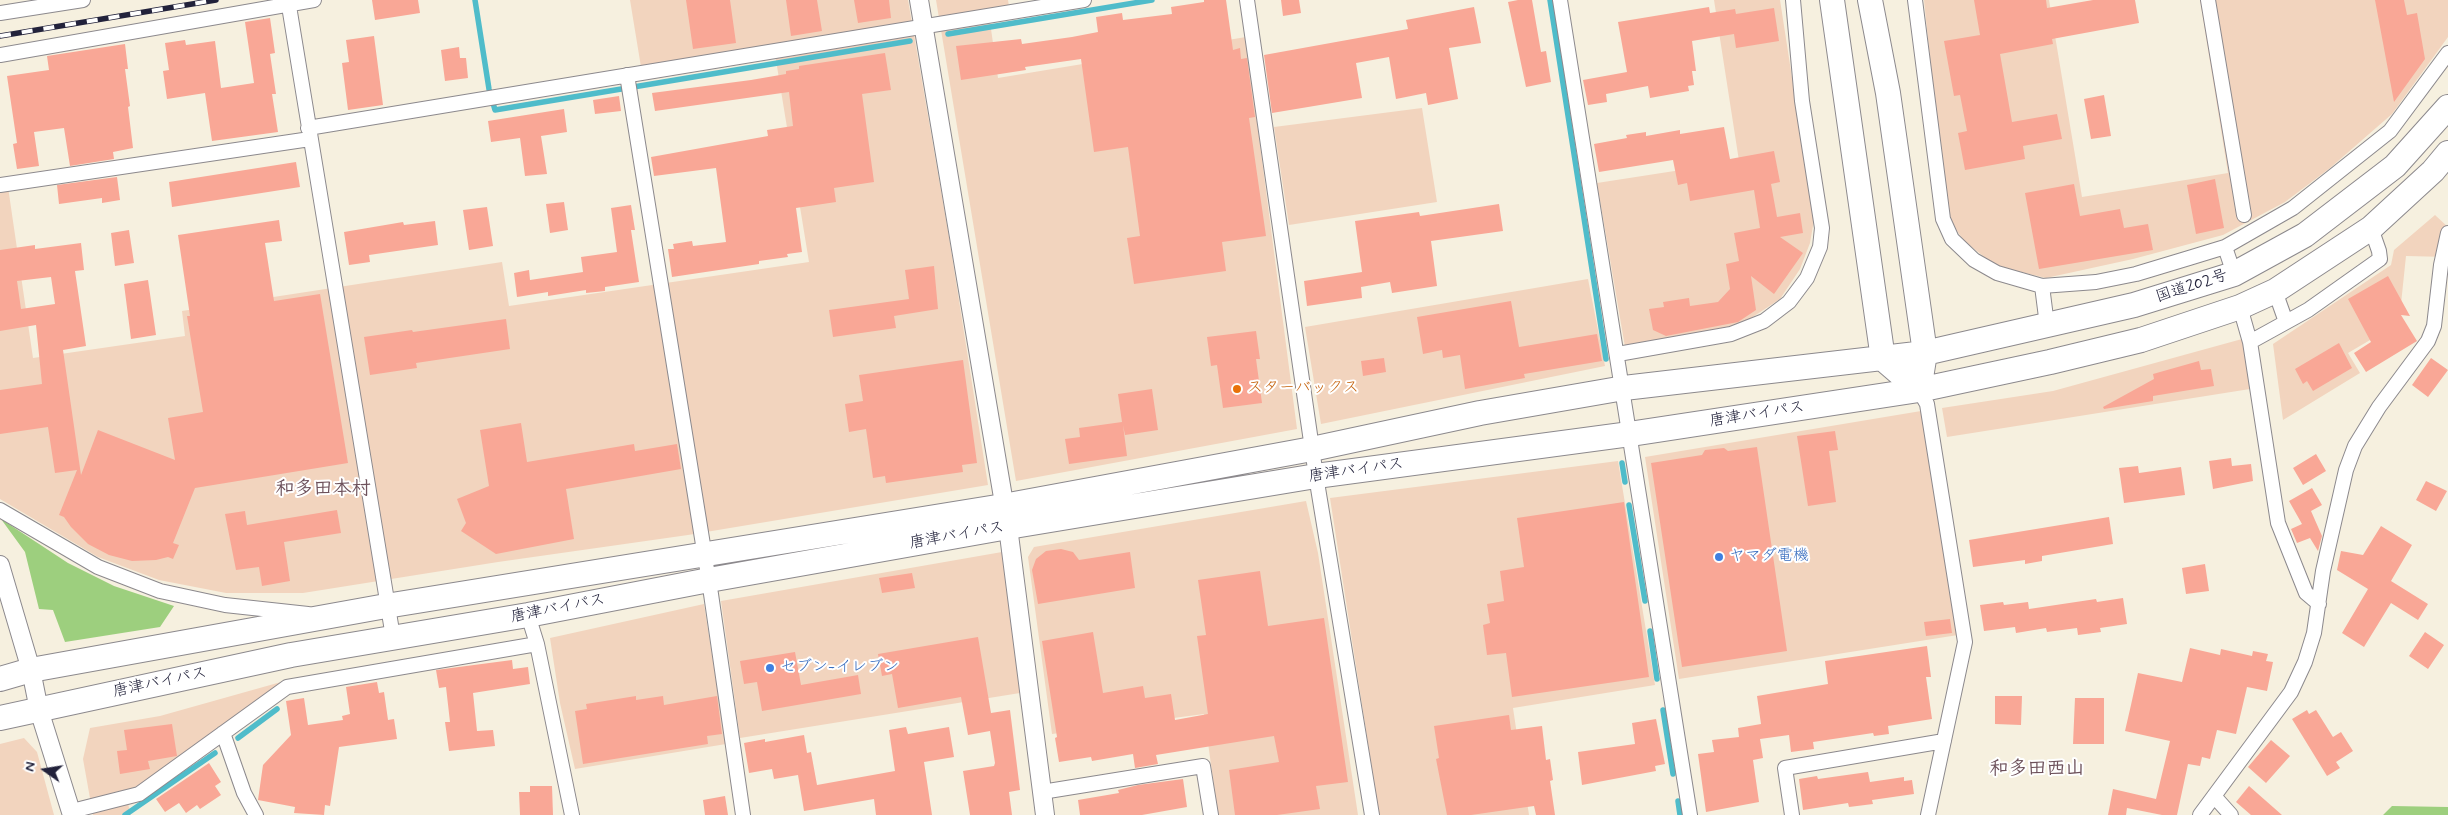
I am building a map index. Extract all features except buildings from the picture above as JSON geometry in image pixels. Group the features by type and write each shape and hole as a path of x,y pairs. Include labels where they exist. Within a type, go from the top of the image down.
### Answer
{"highway":[{"path":"1832,0 1883,359 1919,390"},
{"path":"1870,0 1888,93 1925,353 1919,390"},
{"name":"国道202号","path":"1883,359 1925,353 2134,305 2234,274 2305,236 2395,166 2448,107"},
{"name":"国道202号","path":"1919,390 2141,340 2240,307 2275,290 2371,228 2434,171 2448,153"},
{"name":"唐津バイパス","path":"0,718 291,655 528,615 709,580 1480,413 1624,388 1883,359"},
{"name":"唐津バイパス","path":"0,679 31,670 386,606 704,554 1630,434 1919,390"}],"street":[{"path":"0,13 83,0"},
{"path":"0,55 288,2 314,0"},
{"path":"919,0 1005,516 1045,815"},
{"path":"0,185 309,133 498,96 1084,0"},
{"path":"1247,0 1316,476 1372,815"},
{"path":"1560,0 1624,388 1690,815"},
{"path":"1618,354 1731,334 1764,321 1789,302 1807,278 1820,247 1822,228 1802,101 1793,0"},
{"path":"1915,0 1943,219 1946,226 1952,239 1974,260 1997,274 2042,286 2096,282 2136,274 2225,247 2293,208 2390,131 2448,53"},
{"path":"2208,0 2244,215"},
{"path":"288,2 386,606 393,637"},
{"path":"627,75 709,580 742,815"},
{"path":"2250,342 2308,310 2380,259 2371,228"},
{"path":"2200,815 2291,692 2305,662 2314,633 2323,571 2346,470 2355,446 2379,407 2431,334 2434,326 2441,265 2448,234"},
{"path":"2225,247 2234,274"},
{"path":"2042,286 2047,325"},
{"path":"2275,290 2286,322"},
{"path":"2240,307 2250,342 2278,523 2306,593 2319,604"},
{"path":"1919,390 1927,404 1965,642 1928,815"},
{"path":"0,510 98,567 160,591 225,604 334,616"},
{"path":"0,565 31,670 39,710 72,813 139,794 287,687 537,644"},
{"path":"528,615 537,644 572,815"},
{"path":"223,733 244,793 256,815"},
{"path":"1792,815 1785,768 1944,741"},
{"path":"1042,792 1203,766 1211,815"},
{"path":"2214,796 2231,815"}],"shaded area":[{"path":"630,0 908,0 949,237 988,485 688,535 498,562 303,593 226,593 159,580 98,557 0,499 0,188 8,187 33,358 185,336 182,311 502,262 509,306 809,262 774,48 641,67"},
{"path":"936,0 1008,0 1011,18 990,22 998,78 1246,37 1297,429 1016,481"},
{"path":"1714,0 1780,0 1814,220 1810,243 1800,269 1780,299 1736,328 1625,347 1597,183 1739,161"},
{"path":"1924,0 2049,0 2082,197 2228,173 2200,0 2448,0 2448,37 2392,114 2330,168 2285,202 2223,235 2133,259 2046,278 1996,266 1964,241 1946,215"},
{"path":"1422,108 1437,202 1289,225 1274,127"},
{"path":"2435,215 2448,227 2448,257 2406,256 2399,323 2348,353 2360,373 2283,420 2273,344 2391,265 2394,250"},
{"path":"1588,279 1605,366 1321,424 1305,327"},
{"path":"2242,339 2250,389 1947,437 1942,408 2053,391"},
{"path":"1921,411 1958,635 1679,679 1645,457"},
{"path":"1618,461 1655,685 1513,708 1529,815 1379,815 1330,498"},
{"path":"1306,501 1318,553 1358,815 1218,815 1204,714 1052,734 1028,557 1034,547"},
{"path":"1002,552 1020,693 740,738 721,601"},
{"path":"704,604 726,744 575,769 560,703 550,638"},
{"path":"281,682 126,796 131,815 93,815 83,759 90,728 160,716"},
{"path":"24,738 37,752 54,815 0,815 0,744"}],"green space":[{"path":"1,519 68,563 114,586 174,606 160,627 65,642 53,610 39,609 25,552"},
{"path":"2392,806 2448,807 2448,815 2383,815"}],"waterway":[{"path":"475,0 489,89 495,110 910,41"},
{"path":"948,34 1152,0"},
{"path":"1550,0 1606,359"},
{"path":"1622,463 1625,482"},
{"path":"1629,505 1645,601"},
{"path":"1650,631 1657,679"},
{"path":"238,738 277,709"},
{"path":"1663,710 1673,774"},
{"path":"125,815 215,753"},
{"path":"1678,801 1680,815"}],"railway":[{"path":"0,36 216,0"}],"place":[{"name":"スターバックス","path":"1237,389"},
{"name":"ヤマダ電機","path":"1719,557"},
{"name":"セブン-イレブン","path":"770,668"}],"district":[{"name":"和多田本村","path":"323,490"},
{"name":"和多田西山","path":"2037,770"}]}
